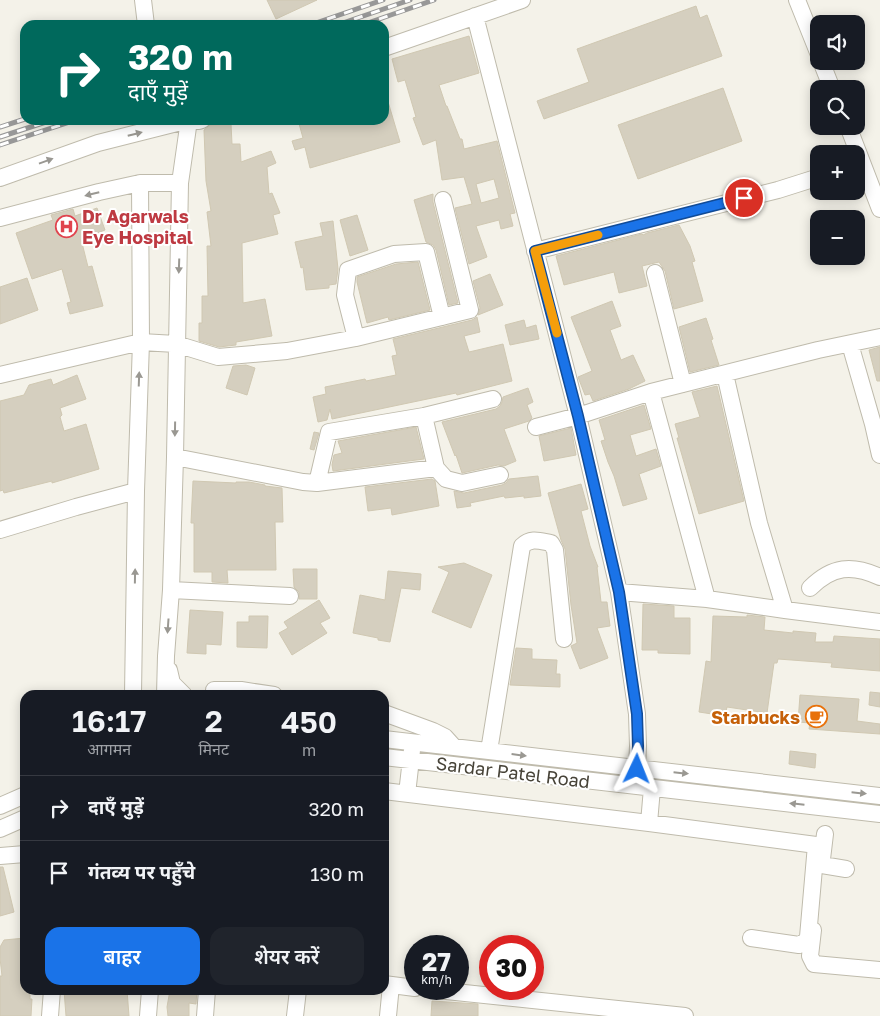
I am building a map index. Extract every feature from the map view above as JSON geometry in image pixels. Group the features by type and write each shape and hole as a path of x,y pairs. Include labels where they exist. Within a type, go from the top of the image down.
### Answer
{"street":[{"path":"144,0 146,20"},
{"path":"389,46 522,0"},
{"path":"797,0 810,32"},
{"path":"475,16 578,416 619,592 637,714 637,769"},
{"path":"0,178 98,143 169,125"},
{"path":"165,690 171,590 175,457 180,182 188,125"},
{"path":"865,177 880,209"},
{"path":"535,251 778,190 810,180"},
{"path":"0,218 140,183 180,182"},
{"path":"133,690 140,342 140,183"},
{"path":"0,375 140,342 176,344 218,357 287,351 356,338 470,310 443,200"},
{"path":"356,338 345,295 348,270 394,254 426,252 442,317"},
{"path":"655,274 683,384"},
{"path":"536,427 578,416 651,392 818,350 880,338"},
{"path":"850,344 880,455"},
{"path":"725,374 759,523 785,610"},
{"path":"651,392 708,598"},
{"path":"317,483 329,432 424,416 493,399"},
{"path":"424,416 436,468 446,479 462,483 500,475"},
{"path":"175,457 302,482 317,483 436,468"},
{"path":"0,530 136,491"},
{"path":"488,751 522,546 526,542 534,540 551,543 555,550 564,639"},
{"path":"810,588 819,579 832,572 849,568 880,577"},
{"path":"171,590 290,596"},
{"path":"619,592 708,598 880,622"},
{"path":"166,656 172,683 179,690"},
{"path":"214,690 241,690"},
{"path":"389,715 445,737 447,746 439,763"},
{"name":"Sardar Patel Road","path":"389,740 880,796"},
{"path":"407,794 413,743"},
{"name":"Sardar Patel Road","path":"389,758 880,814"},
{"path":"649,823 652,788"},
{"path":"389,792 649,823 821,839"},
{"path":"0,806 20,797"},
{"path":"751,938 799,945 806,942 821,839 833,808"},
{"path":"0,829 20,820"},
{"path":"821,839 822,865 810,956 814,964 880,970"},
{"path":"0,856 20,854"},
{"path":"822,865 846,869"},
{"path":"389,985 404,987"},
{"path":"469,994 618,1012 685,1016"},
{"path":"50,1016 52,995"},
{"path":"148,1016 150,995"},
{"path":"205,1016 207,995"},
{"path":"296,1016 298,995"},
{"path":"387,995 388,1016"}],"building":[{"path":"267,0 317,0 276,19"},
{"path":"696,6 700,18 707,15 722,56 544,119 537,101 589,82 577,49"},
{"path":"469,36 479,73 439,85 460,139 462,139 464,149 497,141 515,213 510,214 513,226 501,229 499,220 476,226 487,257 469,264 455,208 472,204 464,177 442,180 436,140 423,145 413,118 416,117 405,80 398,82 392,59","holes":["494,179 499,198 481,203 476,184"]},
{"path":"723,88 742,141 638,179 618,125"},
{"path":"389,105 400,142 310,168 305,147 295,150 292,141 303,138 299,125 389,125"},
{"path":"210,125 231,125 232,144 240,144 241,162 271,151 276,163 267,167 269,194 272,193 280,213 273,215 278,234 242,243 243,303 265,299 272,336 219,347 199,341 199,323 202,323 202,296 208,296 207,246 211,246 207,212 211,211 206,181 204,130"},
{"path":"433,194 433,202 458,303 449,305 436,250 433,245 426,242 414,200"},
{"path":"97,208 105,230 81,239 88,267 92,266 103,306 70,314 67,303 71,302 62,269 32,279 16,233 53,220 51,215 73,209 75,216"},
{"path":"357,215 368,250 350,256 340,220"},
{"path":"333,221 338,269 336,284 329,285 329,288 306,290 303,267 301,268 295,242 323,236 320,223"},
{"path":"679,225 690,246 695,261 692,262 703,301 674,309 665,271 659,262 642,266 647,286 619,293 614,272 564,285 556,256"},
{"path":"418,262 430,310 389,320 388,317 367,323 357,277 396,264"},
{"path":"490,274 503,305 478,315 480,308 473,281"},
{"path":"27,278 38,310 0,324 0,287"},
{"path":"612,301 621,326 610,330 621,360 633,355 645,381 629,389 593,401 590,394 585,395 578,377 592,371 571,317"},
{"path":"477,317 480,332 464,336 469,352 503,344 512,381 457,395 456,393 332,419 330,409 327,420 318,422 313,397 326,394 325,387 396,375 392,356 397,355 393,339 472,320"},
{"path":"706,318 719,365 690,372 679,327"},
{"path":"524,320 526,328 536,325 539,339 510,345 505,325"},
{"path":"880,347 880,381 877,381 869,350"},
{"path":"246,365 255,368 247,395 226,388 233,366"},
{"path":"77,375 86,399 60,408 62,415 60,417 64,431 86,424 99,469 52,483 52,481 4,493 3,490 0,491 0,401 24,395 29,385 51,379 53,385"},
{"path":"717,386 744,501 699,514 677,438 679,438 675,424 700,417 692,392"},
{"path":"528,388 533,402 527,405 532,418 529,421 504,429 516,461 504,466 498,465 462,473 442,422 496,409 500,406 503,397"},
{"path":"644,405 651,429 630,435 636,456 656,449 661,466 639,474 647,499 623,506 601,441 605,440 599,420"},
{"path":"416,427 424,459 333,471 334,455 342,453 338,441"},
{"path":"571,428 576,455 544,461 539,436"},
{"path":"314,432 319,433 314,450 310,449"},
{"path":"538,476 541,496 505,498 504,496 470,503 471,506 457,508 454,491 464,493 502,485 509,479"},
{"path":"432,479 435,481 439,506 392,515 391,508 368,511 365,487"},
{"path":"193,481 249,482 282,488 283,522 275,522 276,570 227,570 228,583 212,582 212,572 194,572 194,523 191,523"},
{"path":"581,484 588,509 581,511 590,546 598,567 601,602 607,602 610,626 597,628 608,658 580,669 571,646 577,643 565,549 548,493"},
{"path":"464,563 492,575 471,628 432,612 449,572 438,567"},
{"path":"293,569 317,569 317,599 299,599 299,592 294,587"},
{"path":"388,571 421,574 420,590 401,588 390,642 353,633 360,595 385,600"},
{"path":"319,600 330,618 320,623 327,633 292,655 279,633 288,628 284,622"},
{"path":"643,604 674,606 674,618 690,618 690,654 658,653 658,650 642,650"},
{"path":"190,610 223,612 221,645 206,644 206,654 187,653"},
{"path":"747,615 765,617 764,630 816,633 815,642 833,642 834,636 880,639 880,671 831,667 832,663 778,659 777,663 774,663 767,713 727,707 725,716 699,712 706,661 711,662 713,616 747,617"},
{"path":"249,616 268,616 267,648 237,647 237,622 249,622"},
{"path":"516,648 532,649 532,659 557,660 556,674 560,674 560,687 510,685"},
{"path":"870,692 880,693 880,707 869,705"},
{"path":"800,695 859,699 857,721 880,724 880,734 809,729 810,723 798,722"},
{"path":"790,751 816,754 815,768 789,764"},
{"path":"0,867 3,867 14,912 0,916"},
{"path":"20,938 20,995 30,995 30,999 32,999 31,1016 0,1016 0,976 2,976 0,947 4,940"},
{"path":"64,995 127,995 129,1016 66,1016"},
{"path":"169,995 197,995 196,1004 189,1003 189,1016 168,1016"},
{"path":"432,1001 478,1004 478,1016 431,1016"}],"railway":[{"path":"325,20 383,0"},
{"path":"352,20 410,0"},
{"path":"376,20 434,0"},
{"path":"0,127 20,121"},
{"path":"0,137 37,125"},
{"path":"0,145 61,125"}],"slow traffic":[{"path":"557,333 535,251 598,235"}],"place":[{"name":"Dr Agarwals Eye Hospital","path":"66,226"},
{"name":"Starbucks","path":"816,717"}],"route":[{"path":"637,769 637,714 619,592 578,416 535,251 744,198"}]}
